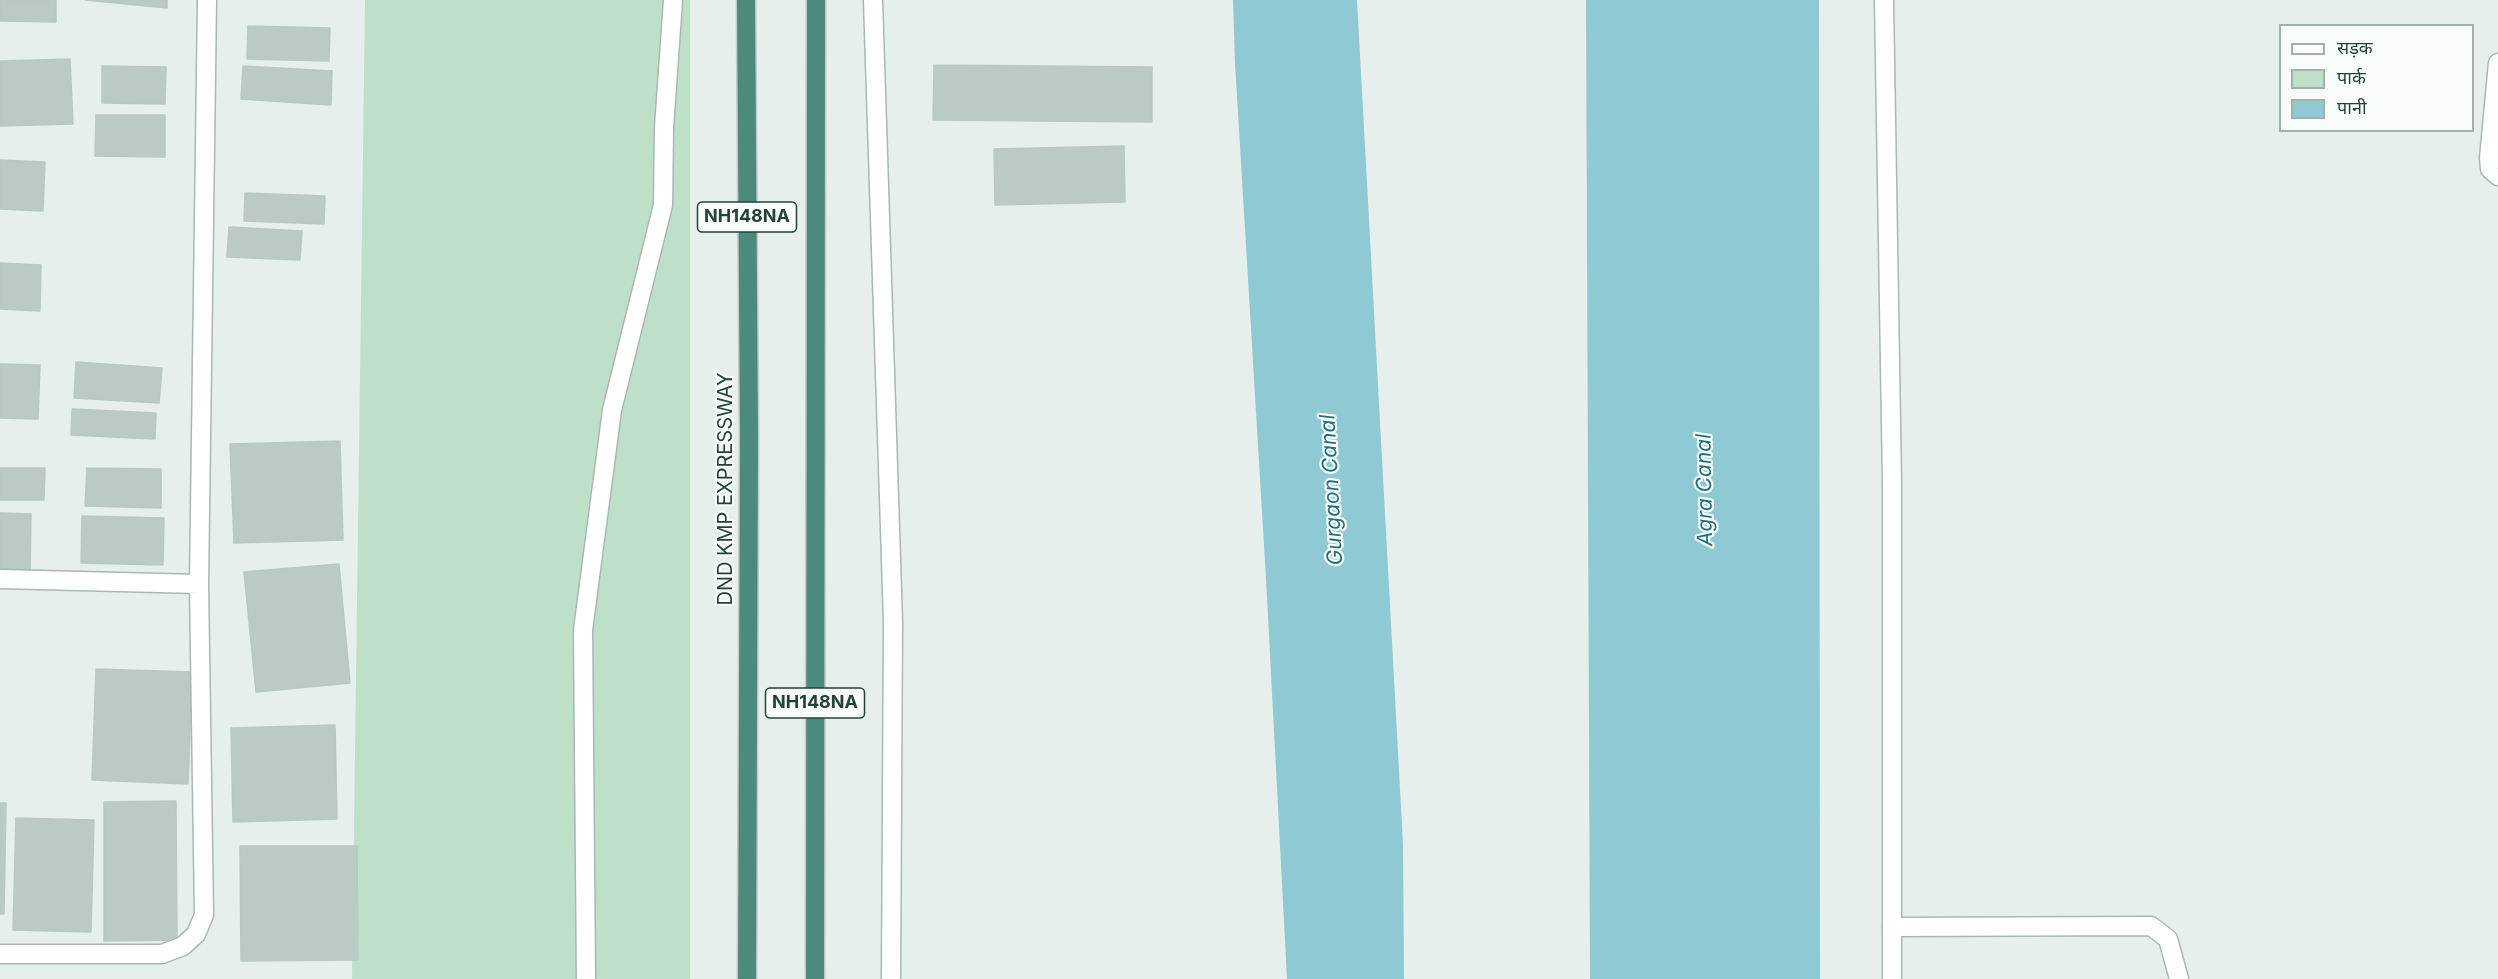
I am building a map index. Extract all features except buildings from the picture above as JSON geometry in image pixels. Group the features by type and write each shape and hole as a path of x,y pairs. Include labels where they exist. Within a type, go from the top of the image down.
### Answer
{"highway":[{"name":"DND KMP EXPRESSWAY","path":"746,0 749,435 747,979"},
{"name":"NH148NA","path":"815,979 816,0"}],"street":[{"path":"0,954 162,954 183,946 196,934 204,915 199,584 207,0"},
{"path":"586,979 583,630 612,410 663,205 664,128 673,0"},
{"path":"873,0 892,622 891,979"},
{"path":"1884,0 1892,483 1892,979"},
{"path":"2498,63 2489,158 2490,169 2498,176"},
{"path":"0,579 199,584"},
{"path":"1892,927 2151,926 2168,939 2179,979"}],"green space":[{"path":"365,0 690,0 690,979 352,979"}],"water":[{"name":"Gurgaon Canal","path":"1233,0 1357,0 1403,844 1404,979 1287,979"},
{"name":"Agra Canal","path":"1586,0 1819,0 1820,979 1590,979"}]}
